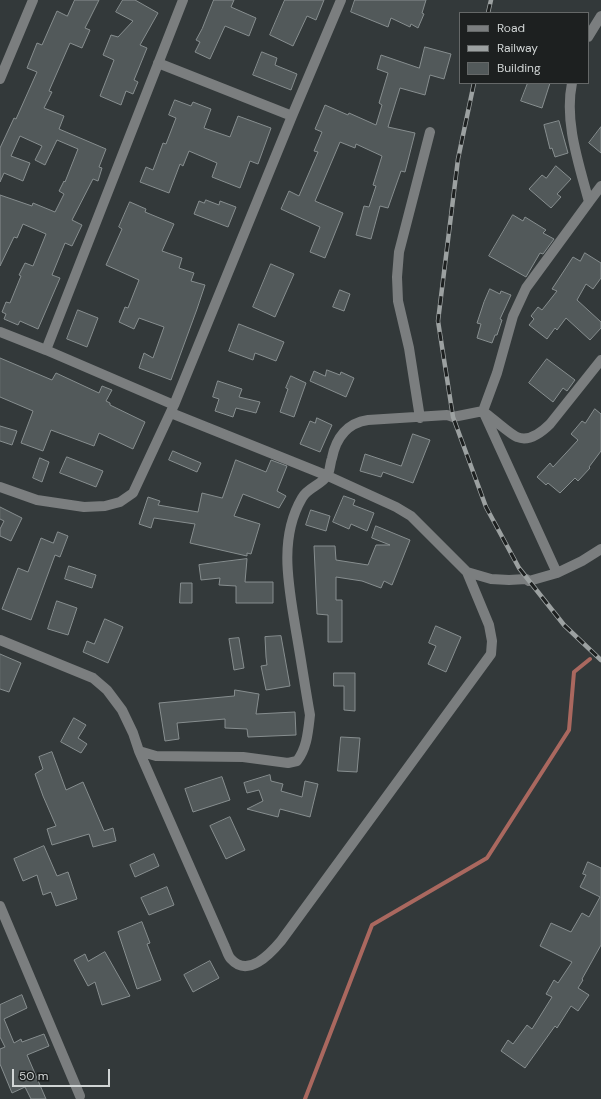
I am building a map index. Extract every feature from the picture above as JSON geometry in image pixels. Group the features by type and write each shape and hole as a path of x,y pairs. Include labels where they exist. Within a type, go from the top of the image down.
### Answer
{"street":[{"path":"0,79 33,0"},
{"path":"46,350 183,0"},
{"path":"0,487 37,500 84,507 105,506 120,502 133,493 172,409 341,0"},
{"path":"589,35 601,16"},
{"path":"158,64 292,116"},
{"path":"572,84 570,112 573,139 589,202"},
{"path":"420,418 409,348 398,301 397,277 399,252 430,132"},
{"path":"557,572 483,410 513,316 526,288 601,186"},
{"path":"0,332 46,350 172,409 384,500 411,516 467,572 488,625 492,641 491,654 281,941 270,954 259,962 247,966 239,965 231,959 139,751 133,733 122,710 107,690 93,678 0,640"},
{"path":"483,410 517,437 528,438 540,433 550,424 601,360"},
{"path":"139,751 156,756 243,757 288,763 297,761 303,753 308,735 310,715 288,583 286,550 292,520 302,496 328,476 334,446 339,438 358,421 447,415 454,417 483,410"},
{"path":"467,572 492,578 509,580 526,579 529,581 557,572 582,561 601,549"},
{"path":"0,906 80,1096"}],"building":[{"path":"75,0 99,0 85,28 90,30 82,48 70,43 49,91 52,92 44,108 64,116 59,129 106,149 99,167 102,168 98,181 93,179 72,220 82,225 72,246 65,243 52,275 60,278 38,329 20,321 18,325 4,319 6,314 2,312 6,302 10,303 21,276 19,275 25,263 33,266 46,234 23,224 17,238 14,237 0,266 0,195 32,206 33,203 55,212 64,194 59,191 64,181 65,182 78,149 57,140 45,165 35,160 42,146 20,136 11,156 30,163 23,181 4,173 0,182 0,148 14,118 16,119 37,72 27,68 37,43 42,45 57,11 67,16"},
{"path":"123,0 135,0 158,13 140,45 147,48 134,80 138,82 133,94 126,91 121,105 100,96 114,60 103,55 111,35 118,37 133,21 116,12"},
{"path":"214,0 234,0 231,7 256,18 249,36 225,26 210,59 195,52 200,42 196,40"},
{"path":"285,0 324,0 316,20 307,16 293,46 270,35"},
{"path":"355,0 426,0 422,13 424,14 418,28 411,24 410,27 391,18 388,27 351,12"},
{"path":"425,47 451,54 444,79 430,75 425,95 400,88 388,127 415,133 405,172 401,171 388,208 380,206 371,239 356,235 364,206 369,207 376,186 373,185 382,156 356,144 355,148 340,142 315,201 343,213 325,258 310,252 320,227 281,209 289,191 299,196 318,152 314,151 322,132 315,129 325,105 348,115 349,113 376,125 382,105 379,103 388,73 377,69 381,55 419,68"},
{"path":"262,52 277,58 275,65 297,74 291,90 253,75"},
{"path":"528,84 550,84 542,108 521,101"},
{"path":"175,100 191,106 193,102 211,109 204,128 230,137 238,116 271,128 258,164 250,161 240,188 212,177 217,163 189,151 183,166 180,164 169,193 140,182 146,167 153,170 163,143 166,144 176,118 169,115"},
{"path":"559,121 568,153 555,157 552,148 550,149 544,125"},
{"path":"601,127 601,153 589,143"},
{"path":"556,166 571,179 557,194 561,197 551,208 529,189 542,175 546,178"},
{"path":"206,200 219,205 220,201 236,207 228,227 194,214 199,201 204,203"},
{"path":"130,202 146,209 145,212 174,224 162,251 182,258 179,268 194,273 191,281 205,285 171,380 139,368 144,353 153,358 164,327 139,318 134,329 119,322 125,307 128,308 139,280 106,265 122,229 119,227"},
{"path":"513,215 523,221 525,217 546,230 543,233 554,239 543,254 540,253 526,277 489,256"},
{"path":"585,253 601,263 601,278 593,289 586,284 577,300 601,322 601,328 590,340 566,318 557,330 555,328 547,339 529,325 534,319 531,316 538,307 542,310 557,291 552,289 573,257 580,261"},
{"path":"271,264 294,274 275,317 253,307"},
{"path":"490,289 500,294 501,291 511,295 500,319 502,320 497,335 495,335 492,343 477,338 481,324 477,323"},
{"path":"340,290 350,294 344,311 333,307"},
{"path":"78,310 98,318 87,347 67,339"},
{"path":"239,324 284,342 276,361 255,353 253,360 229,351"},
{"path":"0,358 52,380 56,373 99,393 102,386 112,390 106,401 110,403 110,405 145,422 133,449 99,433 94,446 51,430 43,451 21,443 33,411 0,397"},
{"path":"547,359 575,380 567,391 563,388 553,402 529,383"},
{"path":"327,370 340,375 341,372 354,378 346,397 310,381 314,371 325,376"},
{"path":"291,376 306,383 294,417 280,412 288,389 286,388"},
{"path":"218,381 242,389 239,397 260,402 256,413 236,408 233,417 215,411 219,399 213,397"},
{"path":"595,409 601,414 601,451 589,467 590,468 578,481 575,478 560,493 548,483 546,485 537,477 550,463 553,467 578,440 571,434 582,421 585,423"},
{"path":"317,418 332,425 320,452 300,444 310,421 315,423"},
{"path":"0,426 17,431 12,445 0,441"},
{"path":"413,434 430,440 413,483 383,472 381,477 360,471 365,454 401,466"},
{"path":"173,451 201,463 197,472 169,460"},
{"path":"67,457 103,471 96,487 60,473"},
{"path":"40,458 49,462 42,482 33,478"},
{"path":"236,460 266,472 271,460 287,466 277,491 286,496 279,508 243,494 234,516 260,524 251,554 247,553 247,556 190,543 195,524 154,518 151,528 139,524 148,497 160,501 158,505 198,512 202,493 222,498"},
{"path":"344,496 355,500 353,505 374,513 367,531 351,524 349,529 333,522"},
{"path":"0,507 22,518 11,541 0,536 0,529 4,521 0,519"},
{"path":"311,510 330,516 326,531 306,525"},
{"path":"376,526 410,540 392,585 384,581 381,588 362,581 336,577 336,600 342,600 342,642 328,642 328,615 317,614 314,546 335,546 336,560 368,565 376,545 390,545 372,538"},
{"path":"58,532 68,536 60,557 55,555 31,620 2,609 18,568 28,572 41,538 53,543"},
{"path":"247,559 245,582 273,582 273,603 236,603 236,586 219,585 220,578 201,580 199,565"},
{"path":"69,566 96,575 92,588 65,579"},
{"path":"181,583 192,583 192,603 180,603"},
{"path":"57,601 77,608 68,635 48,629"},
{"path":"105,619 123,627 108,663 83,652 87,641 94,644"},
{"path":"436,626 461,637 446,672 428,664 436,646 429,643"},
{"path":"281,636 290,686 266,690 261,666 267,665 265,637"},
{"path":"239,638 244,668 234,670 229,639"},
{"path":"0,654 21,663 9,692 0,689"},
{"path":"334,673 355,673 355,711 344,710 344,686 334,686"},
{"path":"235,690 259,694 256,714 295,712 296,735 248,737 247,729 225,728 225,719 177,723 179,739 165,741 159,703 234,696"},
{"path":"74,718 86,725 78,738 87,744 81,753 61,742"},
{"path":"341,737 360,738 357,772 338,771"},
{"path":"52,752 66,790 83,782 104,831 113,828 116,841 93,847 89,834 52,845 47,829 56,826 35,774 43,769 39,757"},
{"path":"270,775 271,781 283,784 281,791 302,797 305,781 318,784 310,817 280,809 278,817 247,809 263,801 259,790 247,793 244,783"},
{"path":"222,777 230,800 193,812 185,789"},
{"path":"230,817 245,850 226,859 210,826"},
{"path":"44,846 57,876 68,872 77,899 56,906 51,892 43,895 37,875 23,881 14,859"},
{"path":"154,854 159,866 135,877 130,865"},
{"path":"588,862 601,868 601,945 578,988 589,995 578,1011 571,1006 557,1028 555,1026 525,1068 501,1051 508,1040 513,1044 527,1025 532,1029 552,997 546,994 554,980 558,983 572,962 540,946 551,923 571,932 582,913 589,917 600,897 580,887 586,875 583,874"},
{"path":"167,887 174,905 149,915 141,898"},
{"path":"142,922 150,943 147,944 161,980 137,989 118,932"},
{"path":"105,952 130,996 102,1005 95,982 88,986 74,960 85,954 88,961"},
{"path":"210,961 219,978 193,992 184,975"},
{"path":"22,995 27,1008 4,1019 14,1043 21,1039 22,1042 44,1034 49,1046 27,1055 46,1099 31,1099 25,1087 12,1093 0,1064 0,1049 5,1047 0,1037 0,1005"}],"waterway":[{"path":"305,1099 372,925 487,858 569,730 574,672 590,659"}],"railway":[{"path":"488,12 491,0"},
{"path":"474,84 458,159 438,321 453,417 486,507 519,568 564,625 601,660"}]}
